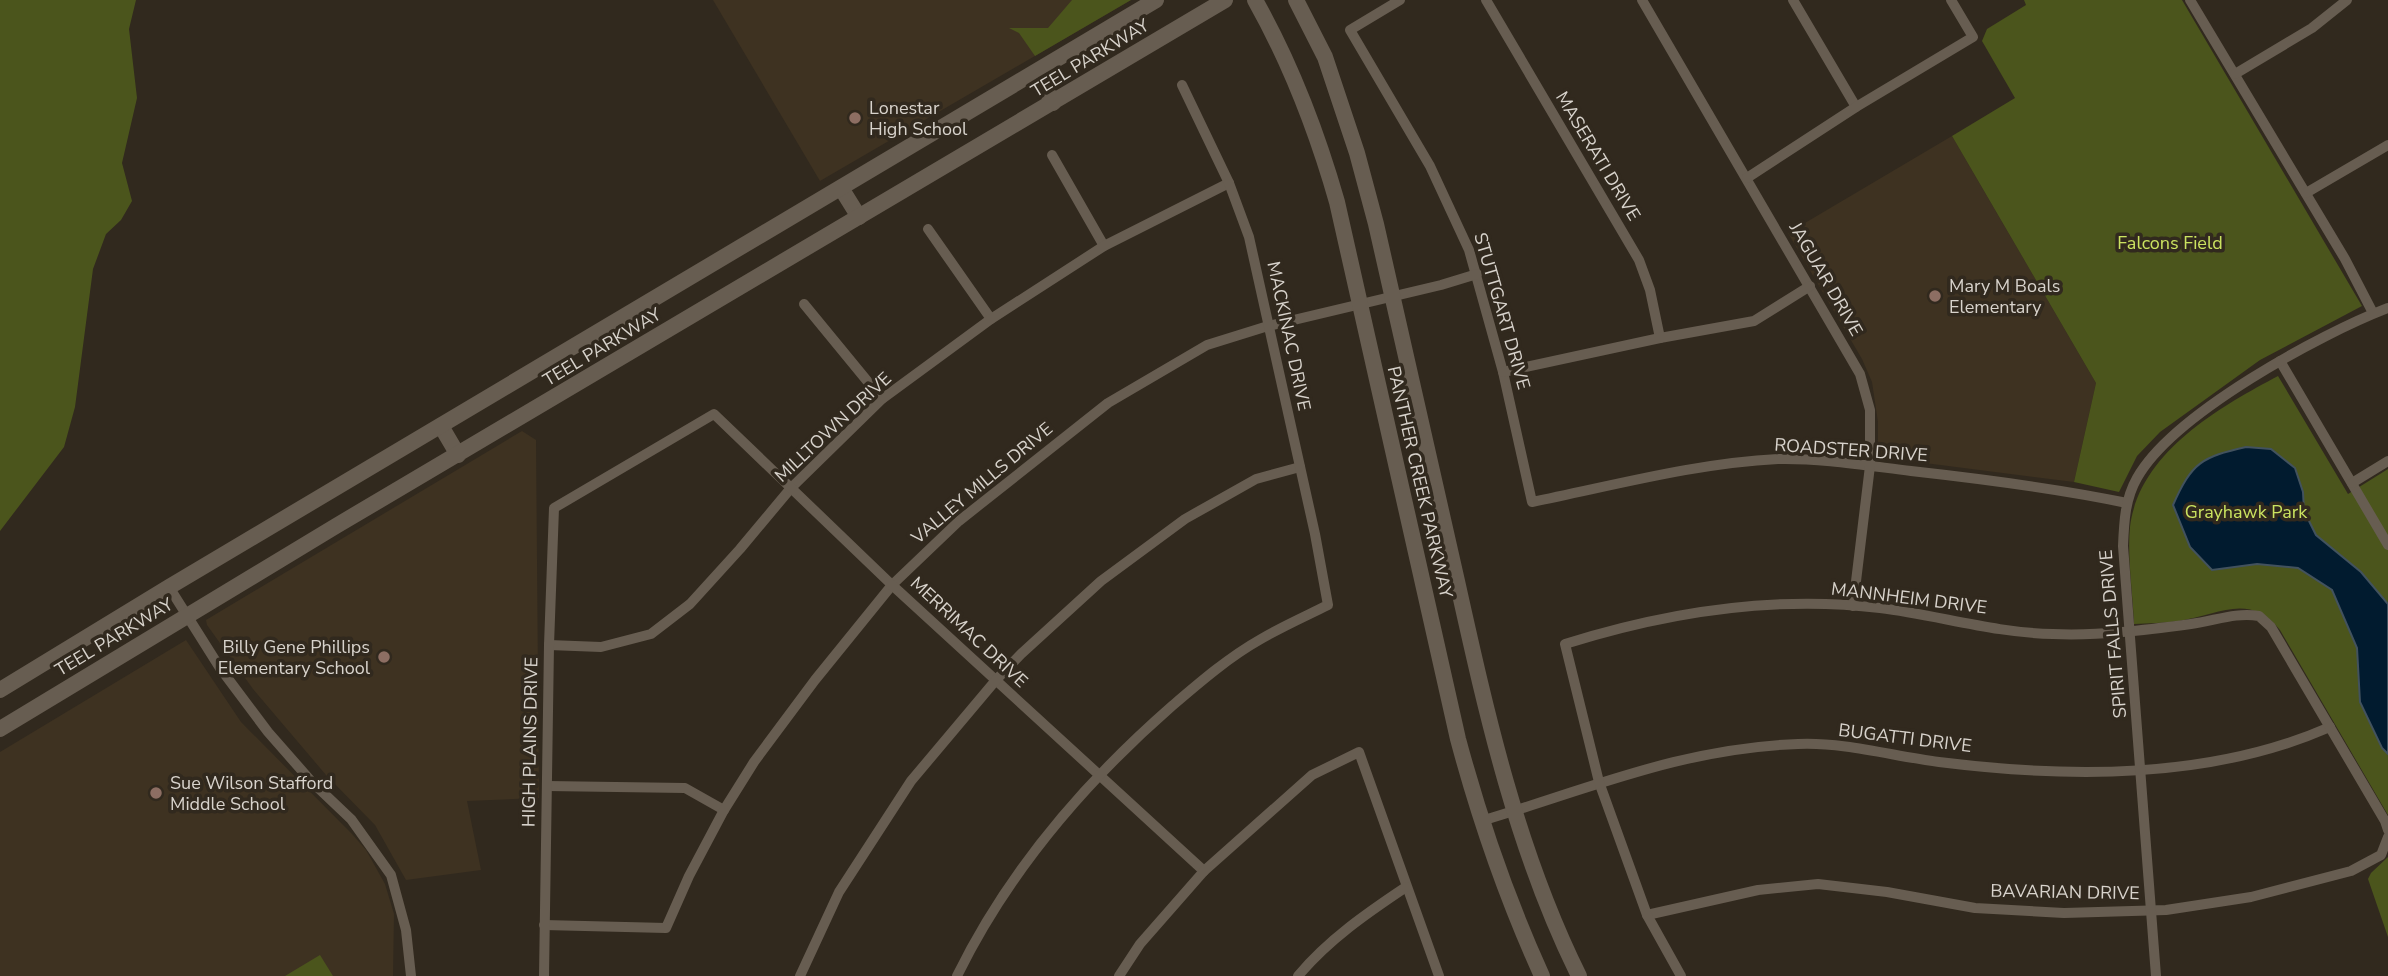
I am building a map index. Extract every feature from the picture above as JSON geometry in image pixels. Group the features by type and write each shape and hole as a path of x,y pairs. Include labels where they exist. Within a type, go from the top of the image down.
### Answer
{"main road":[{"name":"TEEL PARKWAY","path":"0,690 1156,0"},
{"name":"TEEL PARKWAY","path":"0,729 1225,0"},
{"name":"PANTHER CREEK PARKWAY","path":"1255,0 1308,111 1337,202 1455,726 1480,821 1542,976"},
{"name":"PANTHER CREEK PARKWAY","path":"1296,0 1325,57 1353,141 1376,224 1488,717 1513,811 1555,925 1579,976"},
{"path":"1037,72 1053,103"},
{"path":"841,188 859,217"},
{"path":"441,426 458,455"}],"street":[{"name":"STUTTGART DRIVE","path":"1399,0 1350,30 1430,166 1458,222 1477,274 1503,372 1532,502"},
{"name":"MASERATI DRIVE","path":"1486,0 1639,260 1650,290 1660,338"},
{"name":"JAGUAR DRIVE","path":"1642,0 1860,374 1870,410 1870,466 1853,606"},
{"path":"1794,0 1856,107"},
{"path":"1747,178 1856,107 1973,37 1951,0"},
{"path":"2190,0 2345,259 2373,313"},
{"path":"2235,74 2312,28 2347,0"},
{"name":"MACKINAC DRIVE","path":"1099,775 1140,734 1200,682 1260,639 1328,605 1249,237 1229,183 1182,85"},
{"path":"2306,193 2388,145"},
{"path":"1052,155 1104,246"},
{"name":"MILLTOWN DRIVE","path":"549,645 601,647 651,634 690,604 791,488 882,400 991,319 1104,246 1229,183"},
{"path":"928,229 991,319"},
{"name":"VALLEY MILLS DRIVE","path":"544,925 666,928 689,876 724,810 754,762 892,585 959,521 1108,403 1207,345 1268,326 1477,274"},
{"path":"1503,372 1754,321 1810,286"},
{"path":"804,304 882,400"},
{"name":"SPIRIT FALLS DRIVE","path":"2156,976 2123,545 2127,503 2136,479 2150,459 2202,412 2280,360 2388,307"},
{"path":"2280,360 2388,545"},
{"name":"MERRIMAC DRIVE","path":"554,508 714,414 892,585 1204,871"},
{"name":"ROADSTER DRIVE","path":"1532,502 1714,466 1780,459 1870,466 2063,489 2127,503"},
{"path":"2352,483 2388,461"},
{"path":"800,976 839,892 911,781 996,680 1101,582 1185,519 1256,480 1300,467"},
{"name":"HIGH PLAINS DRIVE","path":"544,976 554,508"},
{"path":"169,587 228,679 268,732 311,781 351,819 372,846 390,875 406,930 411,976"},
{"name":"MANNHEIM DRIVE","path":"1599,782 1565,644 1614,628 1710,609 1798,603 1853,606 2053,634 2129,631 2196,624 2231,615 2259,616 2271,627 2330,727"},
{"path":"2330,727 2388,830"},
{"name":"BUGATTI DRIVE","path":"1480,821 1671,761 1744,747 1801,744 1856,748 1939,762 2078,771 2141,771 2260,751 2330,727"},
{"path":"1119,976 1140,944 1204,871 1312,775 1359,751 1439,976"},
{"path":"957,976 979,932 1029,856 1099,775"},
{"path":"1599,782 1647,915 1682,976"},
{"path":"547,786 685,788 724,810"},
{"path":"2388,837 2388,843"},
{"name":"BAVARIAN DRIVE","path":"1647,915 1758,890 1818,884 1887,892 1975,908 2064,913 2151,910 2251,897 2351,871 2381,855 2388,843"},
{"path":"1298,976 1358,920 1406,887"}],"shaded area":[{"name":"Lonestar High School","path":"713,0 1131,0 820,181"},
{"name":"Mary M Boals Elementary","path":"1952,136 2096,383 2074,482 1878,457 1878,422 1872,382 1862,359 1788,233"},
{"name":"Billy Gene Phillips Elementary School","path":"522,431 536,440 539,798 467,801 481,870 406,880 375,825 326,775 253,689 206,620"},
{"name":"Sue Wilson Stafford Middle School","path":"186,640 241,722 366,850 385,884 394,914 393,976 0,976 0,752"}],"green space":[{"path":"0,0 136,0 129,29 137,98 122,163 132,201 121,220 106,234 93,269 75,407 64,447 0,531"},
{"path":"1072,0 1131,0 1035,56 1019,33 1009,28 1048,28"},
{"name":"Falcons Field","path":"2024,0 2182,0 2362,306 2260,360 2160,432 2137,456 2119,492 2074,482 2096,383 1952,136 2015,98 1982,41 1987,29 2026,5"},
{"name":"Grayhawk Park","path":"2278,376 2348,494 2388,469 2388,815 2280,630 2268,618 2257,612 2233,609 2179,621 2134,624 2130,527 2136,501 2148,477 2165,455 2207,418"},
{"path":"2388,857 2388,937 2368,879"},
{"path":"320,955 333,976 285,976"}],"water":[{"path":"2246,447 2271,449 2295,468 2303,492 2304,511 2316,535 2361,572 2388,604 2388,754 2382,748 2360,702 2357,648 2332,590 2298,568 2257,564 2212,570 2190,547 2173,505 2186,479 2209,458"}],"place":[{"name":"Lonestar High School","path":"855,118"},
{"name":"Mary M Boals Elementary","path":"1935,296"},
{"name":"Billy Gene Phillips Elementary School","path":"384,657"},
{"name":"Sue Wilson Stafford Middle School","path":"156,793"}]}
